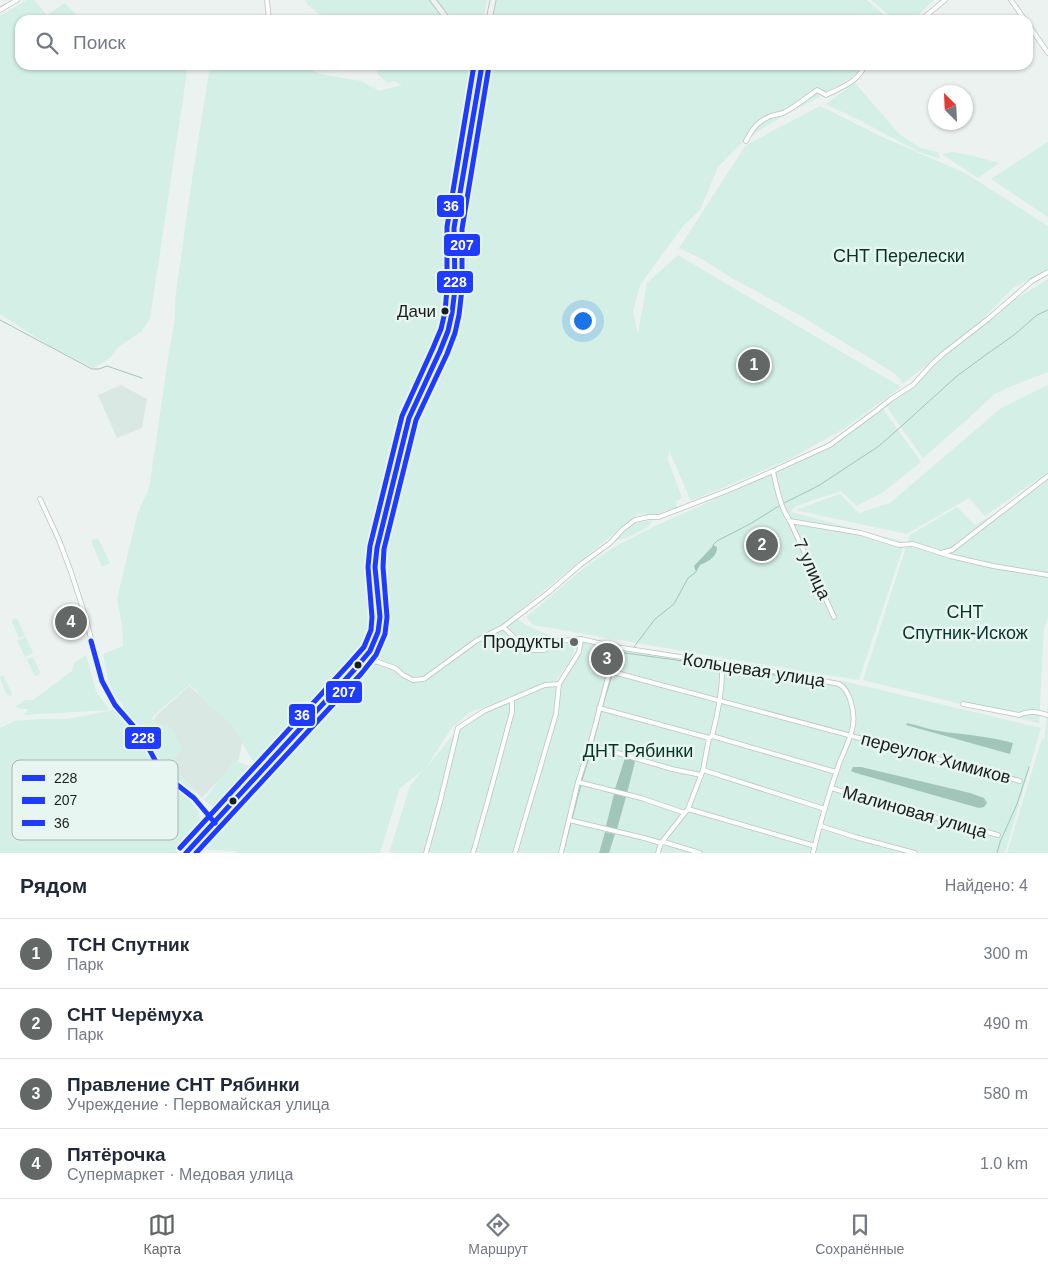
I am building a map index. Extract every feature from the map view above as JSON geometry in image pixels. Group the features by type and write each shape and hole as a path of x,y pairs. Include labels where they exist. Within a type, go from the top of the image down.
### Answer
{"main road":[{"path":"433,0 444,15"},
{"path":"490,15 493,0"},
{"path":"186,853 364,660 372,647 379,627 380,617 376,552 396,466 409,418 440,351 453,311 455,282 454,228 481,70"}],"street":[{"path":"0,10 17,0"},
{"path":"267,0 268,15"},
{"path":"926,15 945,0"},
{"path":"1011,0 1022,15"},
{"path":"1033,32 1048,54"},
{"path":"746,141 752,129 770,116 782,113 797,105 817,90 826,95 855,81 863,70"},
{"path":"364,660 378,662 395,668 403,675 414,680 424,679 476,641 502,627 549,592 580,565 610,543 635,520 659,516 729,490 830,445 891,399 913,385 943,354 1032,281 1048,272"},
{"name":"7 улица","path":"773,471 785,514 790,520 834,617"},
{"path":"941,554 952,550 1048,476"},
{"path":"40,499 71,572 106,689 115,705 142,736 155,760"},
{"path":"790,520 861,533 899,545 913,544 941,554 993,566 1048,575"},
{"name":"Кольцевая улица","path":"502,627 513,636 520,646 529,650 544,650 559,641 581,639 616,648 772,671 843,686 850,697 854,724 836,772 813,853"},
{"path":"515,853 556,714 559,684 579,652 581,639"},
{"path":"561,853 578,782 616,648"},
{"path":"658,853 661,844 687,811 702,773 720,700 722,664"},
{"name":"переулок Химиков","path":"609,671 1020,781"},
{"path":"426,853 458,728 484,711 545,685 559,684"},
{"path":"472,853 512,712 512,700"},
{"path":"964,704 1019,715 1031,711 1048,715"},
{"path":"599,708 836,772"},
{"path":"590,745 672,769 702,773 825,809"},
{"path":"578,782 815,846"},
{"path":"178,786 194,798 215,822"},
{"name":"Малиновая улица","path":"831,788 998,835"},
{"path":"569,820 644,838 661,844 664,842 700,853"},
{"path":"821,826 915,853"}],"shaded area":[{"path":"121,385 147,399 142,428 117,438 98,395"},
{"path":"713,545 717,547 714,556 700,565 696,572 694,566"},
{"path":"189,686 244,734 239,759 202,798 178,773 178,760 167,760 150,729 156,716"},
{"path":"907,723 942,732 1013,743 1010,754 906,725"},
{"path":"625,758 630,758 635,762 627,793 615,789"},
{"path":"853,767 861,767 970,793 984,798 987,803 984,807 979,808 856,773 851,771"},
{"path":"614,794 626,797 617,829 606,826"},
{"path":"605,832 615,834 609,853 599,853"}],"green space":[{"path":"27,0 34,0 47,15 15,15 15,70 187,70 150,319 141,332 118,347 110,358 93,368 50,346 0,314 0,16"},
{"path":"305,0 429,0 440,15 320,15"},
{"path":"437,0 487,0 484,15 448,15"},
{"path":"496,0 867,0 884,15 494,15"},
{"path":"871,0 934,0 918,15 889,15"},
{"path":"65,3 76,15 47,15"},
{"path":"209,70 313,70 320,74 361,81 379,91 402,85 394,81 388,83 378,75 377,70 470,70 472,101 447,236 445,320 436,344 404,412 372,551 371,571 377,611 372,640 260,768 253,762 233,726 189,685 151,718 157,723 172,728 182,748 174,760 12,760 12,840 178,840 178,772 196,793 192,801 198,811 201,823 176,853 0,853 0,728 15,721 67,719 110,711 124,706 111,688 103,654 123,646 122,624 117,599 138,512 149,489 175,318 175,300"},
{"name":"ДНТ Рябинки","path":"485,70 858,70 858,73 814,100 769,124 738,146 718,167 700,210 683,226 640,285 633,312 638,334 647,283 678,255 901,387 845,428 788,460 691,501 669,450 668,460 682,498 676,502 678,508 652,515 638,514 514,615 533,628 576,644 571,659 555,682 559,680 578,651 582,639 847,682 1041,728 1005,853 389,853 410,786 423,770 400,788 380,853 237,853 236,851 200,849 355,674 372,662 390,666 412,681 413,679 403,674 395,666 374,660 379,647 383,615 378,562 400,466 413,423 457,324 462,274 460,227","holes":["554,683 463,723 425,769 451,729 470,712"]},
{"path":"855,83 900,135 921,148 937,152 941,159 919,152 826,104"},
{"name":"СНТ Перелески","path":"820,106 882,137 965,173 1048,226 1048,270 1013,288 968,334 902,384 901,380 894,373 801,316 702,259 679,248 746,145"},
{"path":"1048,142 1048,217 991,179"},
{"path":"952,152 999,163 978,178 942,154"},
{"path":"1048,279 1048,372 994,394 923,458 886,406 915,386 942,356 1005,306"},
{"path":"1048,385 1048,472 985,516 969,498 907,534 795,510 840,494 859,513 890,503 1000,409"},
{"path":"883,409 921,462 882,493 857,506 841,491 795,506 791,512 905,542 859,680 533,625 526,617 584,568 614,547 657,525 825,450"},
{"name":"СНТ Спутник-Искож","path":"1048,480 1048,618 1044,628 1039,723 863,680 910,535 957,507 975,525"},
{"path":"653,520 648,527 627,538 614,541 632,524"},
{"path":"98,538 110,563 102,567 91,541"},
{"path":"14,618 18,620 25,636 19,638 12,622"},
{"path":"26,637 33,653 25,657 17,641"},
{"path":"86,655 96,691 109,710 23,715 29,709 15,707 25,700 33,700 72,671 74,663"},
{"path":"33,657 40,672 38,676 34,675 27,659"},
{"path":"3,675 12,693 11,696 7,695 0,678"},
{"path":"1048,704 1048,853 1007,853 1042,738 1044,740"},
{"path":"234,760 252,767 256,773 221,811 204,800"}],"waterway":[{"path":"713,545 782,504 818,486 879,446 957,376 1014,335 1037,315 1048,310"},
{"path":"0,320 92,369 107,366 142,378"},
{"path":"634,647 655,619 674,604 688,578 696,572"},
{"path":"613,669 618,652 719,666"},
{"path":"725,667 835,685"},
{"path":"603,705 612,675"},
{"path":"593,743 601,712"},
{"path":"582,780 592,748"},
{"path":"997,853 1017,804 1029,767"},
{"path":"572,819 581,785"},
{"path":"563,853 571,823"}],"transit line":[{"name":"36","path":"180,848 364,647 371,630 372,617 368,567 370,546 402,416 441,329 445,312 447,227 473,70"},
{"name":"228","path":"186,853 355,669 370,651 378,632 380,617 375,567 377,548 409,418 440,351 448,331 452,313 455,289 454,228 481,70"},
{"name":"207","path":"196,853 361,674 376,655 385,634 387,617 383,567 384,549 416,420 447,354 459,315 462,289 462,229 488,70"},
{"name":"228","path":"91,641 102,681 115,705 142,736 155,760"},
{"name":"228","path":"178,786 194,798 215,823"}],"place":[{"name":"Дачи","path":"445,311"},
{"name":"ТСН Спутник","path":"754,365"},
{"name":"СНТ Черёмуха","path":"762,545"},
{"name":"Пятёрочка","path":"71,622"},
{"name":"Продукты","path":"574,642"},
{"name":"Правление СНТ Рябинки","path":"607,659"}]}
